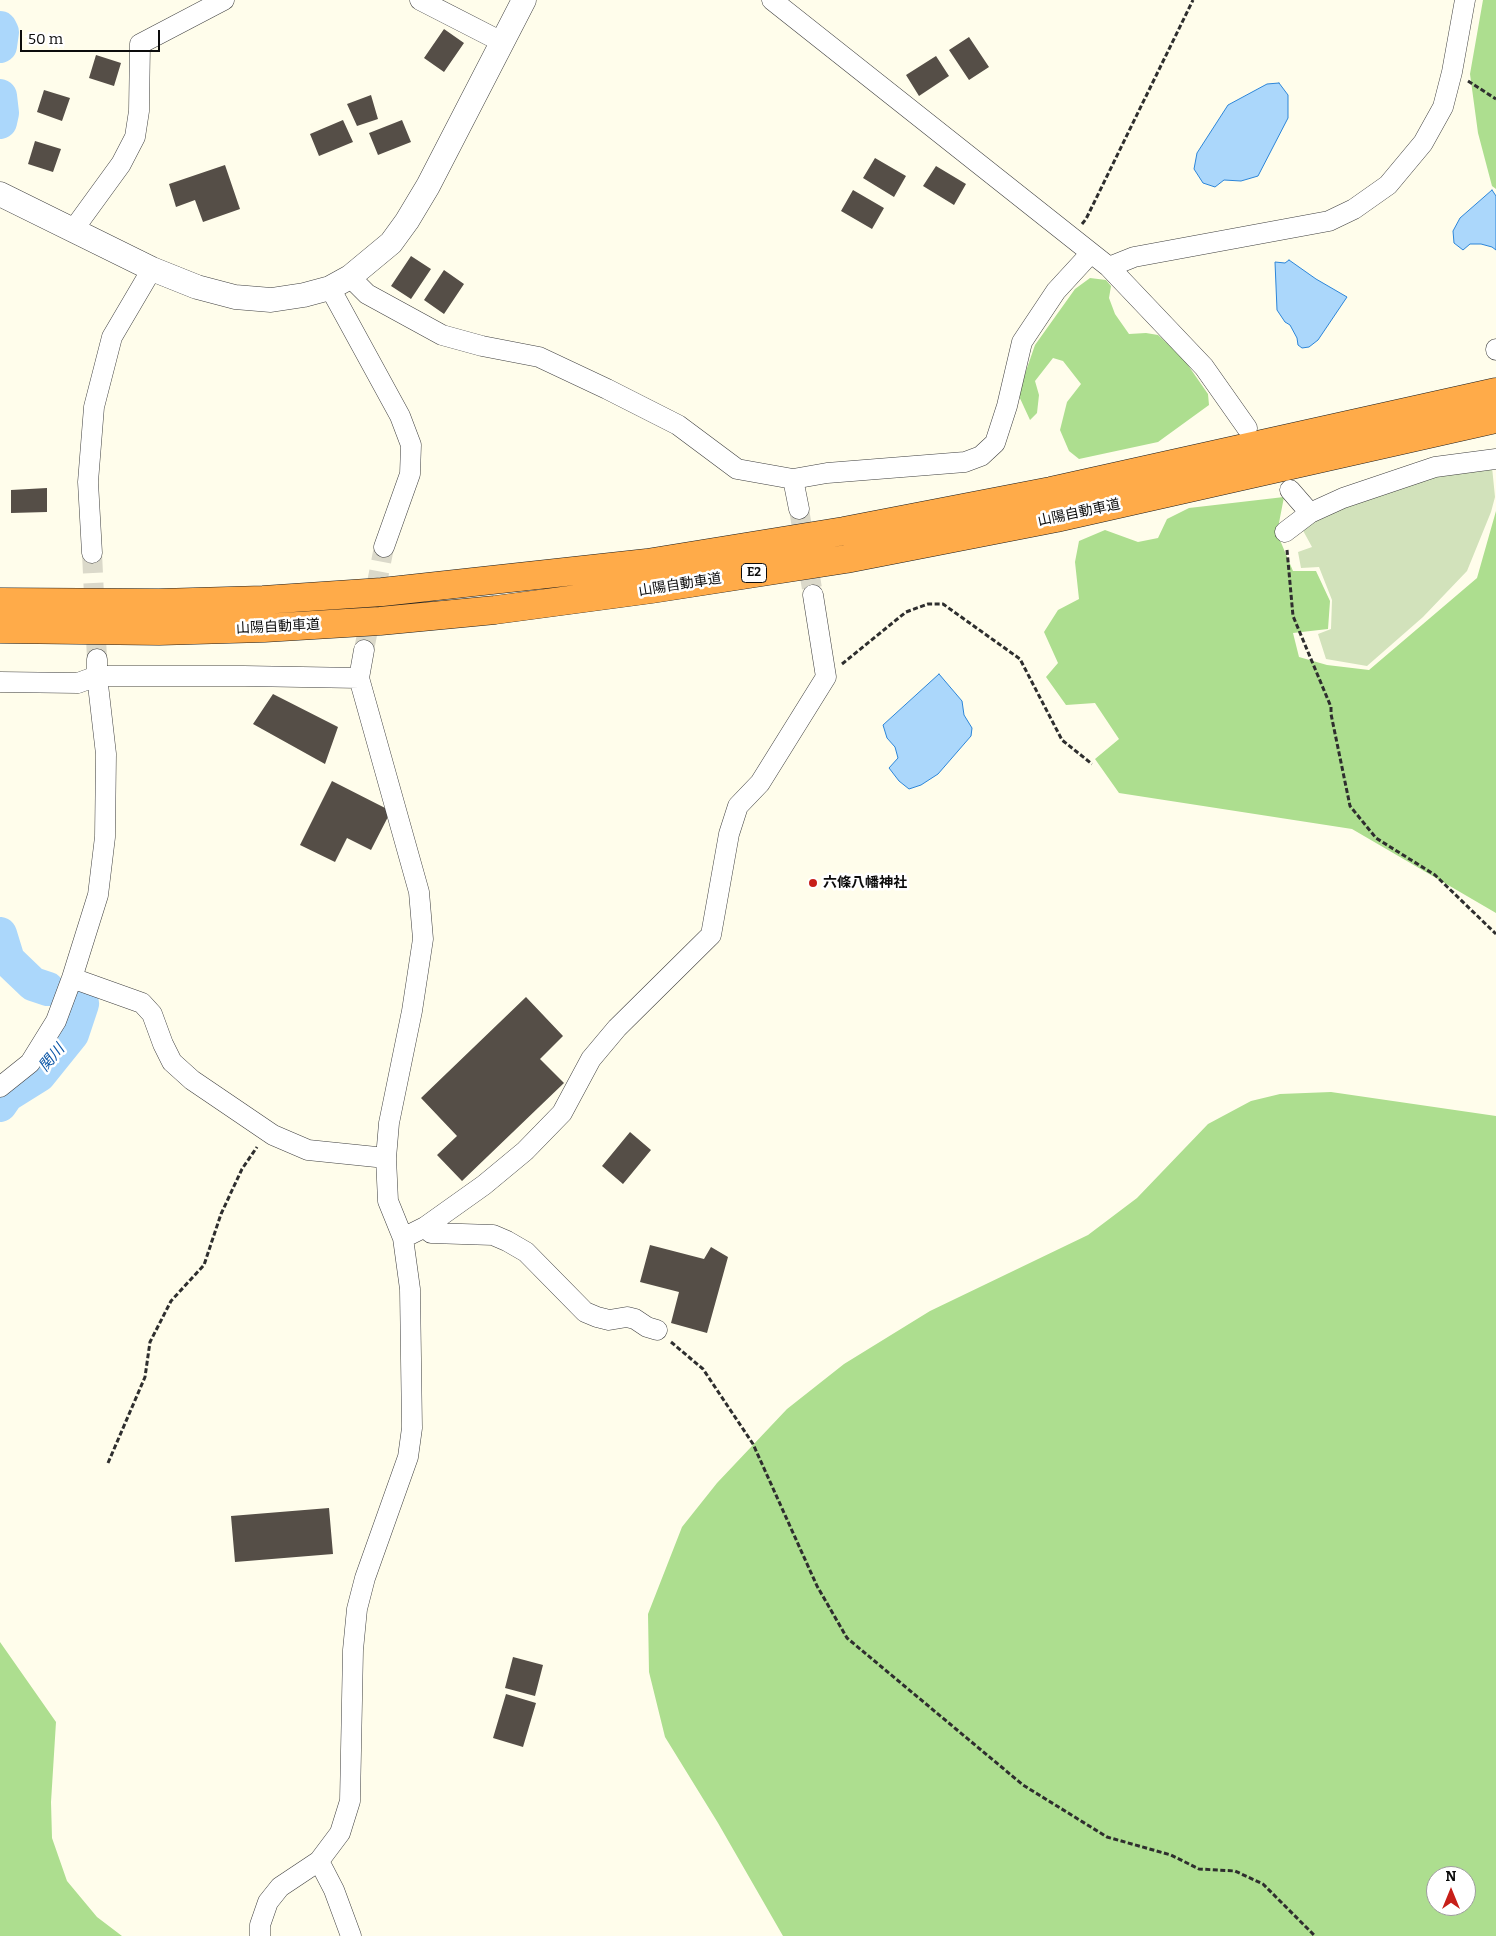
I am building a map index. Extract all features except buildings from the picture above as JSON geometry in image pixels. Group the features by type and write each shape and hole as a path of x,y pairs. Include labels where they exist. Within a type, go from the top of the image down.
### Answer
{"highway":[{"name":"山陽自動車道","path":"0,602 263,600 382,592 646,563 844,531 1051,491 1496,392"},
{"name":"山陽自動車道","path":"0,630 159,631 264,628 380,621 495,610 652,589 846,559 1056,518 1496,419"},
{"path":"0,596 55,603"},
{"path":"0,637 159,631"}],"street":[{"path":"73,230 121,164 135,137 138,111 140,44 224,0"},
{"path":"420,0 502,42"},
{"path":"0,194 152,269 197,287 235,298 271,300 304,295 330,288 350,277 391,243 407,221 428,186 524,0"},
{"path":"772,0 1090,254 1109,267 1204,367 1247,428"},
{"path":"1109,267 1134,257 1329,221 1354,209 1388,185 1423,143 1443,107 1452,72 1465,0"},
{"path":"350,277 367,294 442,334 482,346 539,357 607,389 678,425 737,469 793,479 827,473 965,462 981,456 995,443 1007,406 1022,342 1056,291 1090,254"},
{"path":"92,553 88,482 94,407 112,337 152,269"},
{"path":"330,288 400,416 411,445 410,474 384,547"},
{"path":"1286,532 1310,513 1343,498 1435,467 1496,459"},
{"path":"793,479 799,509"},
{"path":"1290,490 1310,513"},
{"path":"403,1238 425,1227 484,1185 532,1145 562,1113 591,1059 617,1028 711,934 729,834 738,806 760,783 826,677 813,595"},
{"path":"260,1936 260,1924 268,1902 280,1886 319,1860 340,1833 350,1801 353,1650 357,1609 365,1578 408,1457 412,1428 410,1289 403,1238 388,1202 386,1158 389,1123 412,1011 423,939 419,892 359,678 364,650"},
{"path":"0,682 78,683 97,668 244,676 359,678"},
{"path":"0,1087 30,1063 56,1021 72,978 98,895 105,837 106,754 97,668"},
{"path":"72,978 142,1003 152,1014 172,1062 192,1080 273,1135 308,1150 386,1158"},
{"path":"425,1227 431,1233 493,1235 507,1241 526,1252 585,1312 609,1320 634,1319 647,1327 657,1330"},
{"path":"319,1860 334,1890 351,1936"}],"path":[{"path":"1070,238 1086,219 1193,0"},
{"path":"1452,72 1496,99"},
{"path":"1286,532 1293,616 1331,707 1350,806 1376,838 1435,874 1496,934"},
{"path":"826,677 906,612 928,604 943,604 1020,659 1062,740 1092,764"},
{"path":"108,1463 145,1377 150,1342 171,1301 204,1266 221,1214 242,1169 262,1140 273,1135"},
{"path":"657,1330 703,1369 753,1444 817,1586 847,1638 1023,1785 1107,1837 1171,1855 1199,1869 1235,1871 1264,1884 1315,1936"}],"green space":[{"path":"1483,0 1496,0 1496,189 1492,186 1478,133 1470,74"},
{"path":"1090,278 1106,280 1111,286 1109,298 1115,314 1129,334 1146,333 1158,335 1183,358 1208,394 1209,405 1158,442 1079,459 1069,451 1060,430 1067,402 1081,384 1063,361 1053,358 1035,381 1039,395 1037,413 1030,420 1018,394 1035,345 1075,289"},
{"path":"1492,467 1495,497 1491,512 1467,571 1423,617 1367,666 1326,659 1318,634 1331,629 1332,600 1319,567 1301,568 1298,552 1312,547 1300,525 1438,471"},
{"path":"1284,497 1277,533 1293,571 1316,571 1330,601 1328,629 1293,633 1299,657 1327,665 1369,670 1477,578 1496,511 1496,913 1352,829 1119,793 1095,759 1119,739 1095,703 1066,705 1046,677 1058,663 1044,632 1058,610 1079,599 1075,562 1079,541 1105,530 1138,542 1158,538 1167,519 1189,508"},
{"path":"1331,1092 1496,1116 1496,1936 783,1936 718,1823 665,1737 649,1672 648,1614 682,1527 717,1483 787,1409 844,1364 930,1311 1088,1235 1137,1198 1208,1124 1251,1101 1280,1094"},
{"path":"0,1642 56,1722 51,1802 52,1838 67,1881 97,1917 122,1936 0,1936"}],"water":[{"path":"1279,83 1288,95 1288,118 1258,176 1241,181 1224,180 1215,187 1203,183 1194,169 1197,153 1228,105 1267,84"},
{"path":"1492,190 1496,196 1496,250 1481,244 1470,244 1463,250 1454,243 1453,231 1460,218"},
{"path":"1289,260 1347,297 1318,340 1309,347 1302,348 1298,345 1297,338 1290,325 1285,322 1277,310 1275,262 1285,263"},
{"path":"939,674 962,701 964,715 972,728 971,736 938,774 921,785 909,789 899,781 889,768 898,758 895,747 887,738 883,725"}],"waterway":[{"name":"関川","path":"0,28 2,32 0,46"},
{"name":"関川","path":"0,96 2,113 0,122"},
{"name":"関川","path":"0,934 8,960 33,984 48,989"},
{"name":"関川","path":"0,1105 7,1095 39,1075 72,1034 82,1004 76,998"}],"tunnel":[{"path":"799,509 813,595"},
{"path":"364,650 384,547"},
{"path":"92,553 97,659"}],"place":[{"name":"六條八幡神社","path":"813,883"}]}
